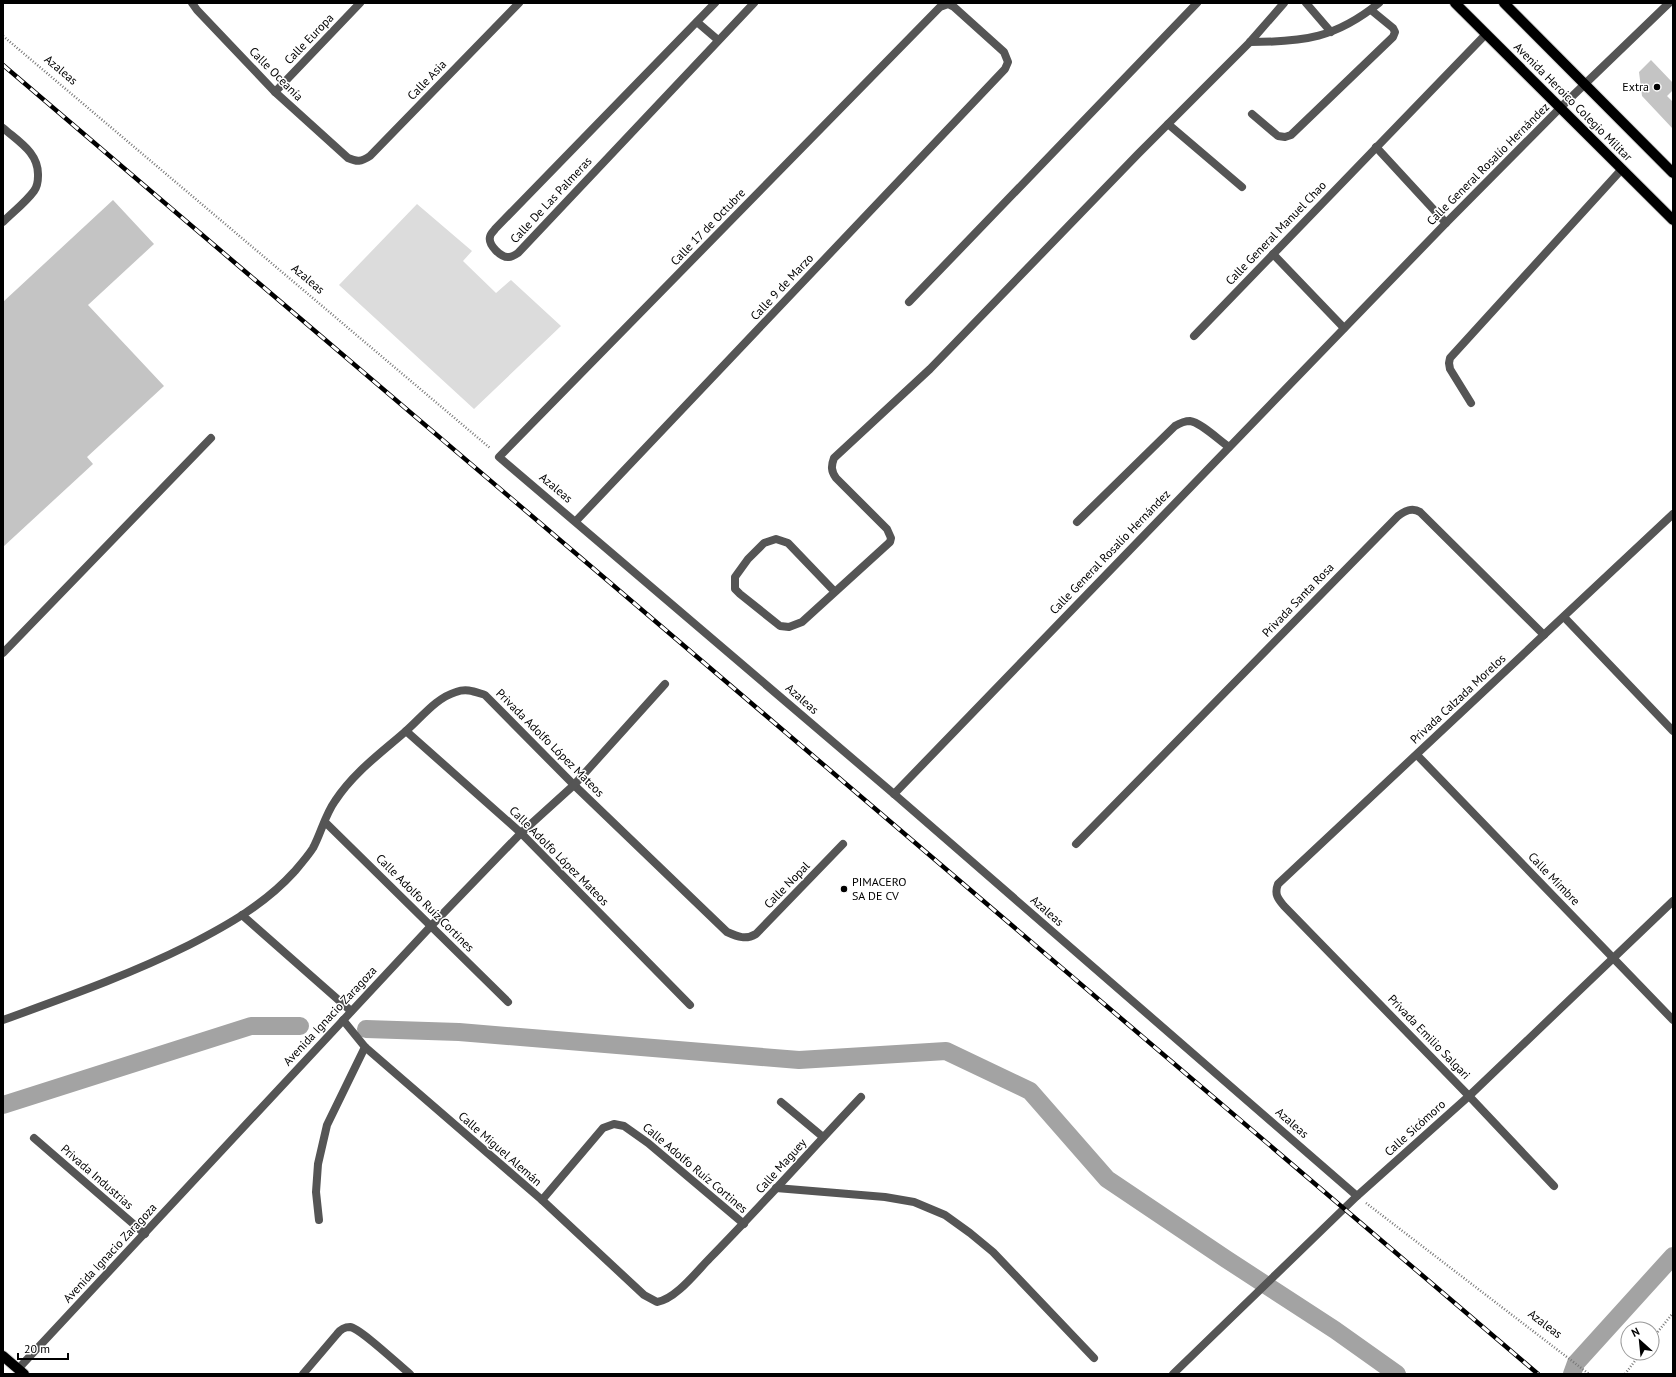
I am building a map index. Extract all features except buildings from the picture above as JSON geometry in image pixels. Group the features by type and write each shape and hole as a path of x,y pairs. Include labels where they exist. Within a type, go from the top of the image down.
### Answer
{"main road":[{"name":"Avenida Heroico Colegio Militar","path":"1455,3 1673,220"},
{"name":"Avenida Heroico Colegio Militar","path":"1504,3 1673,173"},
{"path":"3,1356 21,1371"}],"street":[{"name":"Calle Oceanía","path":"192,3 196,10 275,92 348,158"},
{"name":"Calle Europa","path":"275,92 360,3"},
{"name":"Calle Asia","path":"348,158 361,161 370,156 519,3"},
{"name":"Calle De Las Palmeras","path":"715,3 495,228 490,236 490,239 491,244 497,252 509,257 518,253 754,3"},
{"path":"909,302 1197,3"},
{"path":"835,592 788,543 776,539 764,543 748,559 735,577 735,589 740,594 780,626 789,626 802,622 835,592 890,542 891,538 888,528 836,478 832,472 834,458 930,369 1168,124 1250,42 1284,3"},
{"path":"1306,3 1331,32"},
{"path":"1250,42 1289,41 1331,32 1362,17 1379,3"},
{"name":"Calle General Rosalío Hernández","path":"894,794 1446,223 1561,107 1585,86 1669,3"},
{"name":"Calle 17 de Octubre","path":"500,457 940,6 948,4 954,7 1004,52 1008,62 1005,69"},
{"path":"1252,114 1278,136 1285,137 1291,135 1393,37 1395,32 1393,28 1370,10"},
{"path":"697,22 718,40"},
{"name":"Calle General Manuel Chao","path":"1194,336 1486,34"},
{"name":"Calle 9 de Marzo","path":"576,521 1005,69"},
{"path":"1168,124 1242,187"},
{"path":"3,128 29,150 34,157 38,174 38,183 35,190 3,222"},
{"path":"1376,147 1446,223"},
{"path":"1471,403 1450,369 1450,358 1622,169"},
{"path":"1273,254 1344,328"},
{"path":"1077,522 1175,426 1181,423 1187,421 1196,423 1229,447"},
{"path":"3,653 211,438"},
{"name":"Azaleas","path":"500,457 894,794 1357,1196"},
{"name":"Privada Santa Rosa","path":"1076,844 1398,516 1405,511 1412,509 1420,512 1544,635"},
{"name":"Privada Calzada Morelos","path":"1284,906 1276,896 1278,884 1673,514"},
{"path":"1564,617 1673,732"},
{"name":"Avenida Ignacio Zaragoza","path":"21,1371 351,1011 521,833 574,785 665,684"},
{"name":"Privada Adolfo López Mateos","path":"3,1020 117,978 179,950 222,928 258,905 294,872 312,848 334,802 354,777 377,754 445,696 458,691 469,690 485,696 574,785 727,932 735,936 745,938"},
{"name":"Calle Adolfo López Mateos","path":"406,730 521,833 690,1005"},
{"name":"Calle Mimbre","path":"1417,755 1673,1020"},
{"name":"Calle Adolfo Ruíz Cortines","path":"325,822 508,1002"},
{"name":"Calle Nopal","path":"745,938 756,934 843,844"},
{"name":"Calle Sicómoro","path":"1173,1374 1357,1196 1469,1096 1673,901"},
{"name":"Privada Emilio Salgari","path":"1284,906 1469,1096 1554,1186"},
{"path":"242,915 351,1011"},
{"name":"Calle Miguel Alemán","path":"343,1020 365,1047 542,1200 644,1294"},
{"path":"319,1220 316,1192 318,1164 327,1125 365,1047"},
{"name":"Calle Maguey","path":"644,1294 657,1302 672,1296 744,1224 861,1097"},
{"path":"781,1102 823,1138"},
{"name":"Calle Adolfo Ruíz Cortines","path":"542,1200 603,1128 614,1124 624,1126 648,1143 744,1224"},
{"name":"Privada Industrias","path":"34,1138 145,1234"},
{"path":"776,1188 900,1200 919,1204 945,1215 993,1252 1094,1358"},
{"path":"303,1374 337,1334 342,1329 349,1327 355,1329 367,1338 410,1374"}],"path":[{"name":"Azaleas","path":"3,36 500,457"},
{"name":"Azaleas","path":"1357,1196 1589,1374"},
{"path":"1660,1329 1673,1313"},
{"path":"1625,1374 1635,1361"}],"shaded area":[{"path":"417,204 472,251 463,261 496,293 511,280 561,326 474,409 339,285"}],"waterway":[{"path":"3,1105 251,1026 300,1026"},
{"path":"366,1029 459,1032 799,1060 946,1051 1030,1091 1107,1179 1335,1330 1397,1374"},
{"path":"1572,1374 1576,1363 1673,1256"}],"railway":[{"path":"3,65 1538,1374"}],"place":[{"name":"Extra","path":"1657,87"},
{"name":"PIMACERO SA DE CV","path":"844,889"}]}
